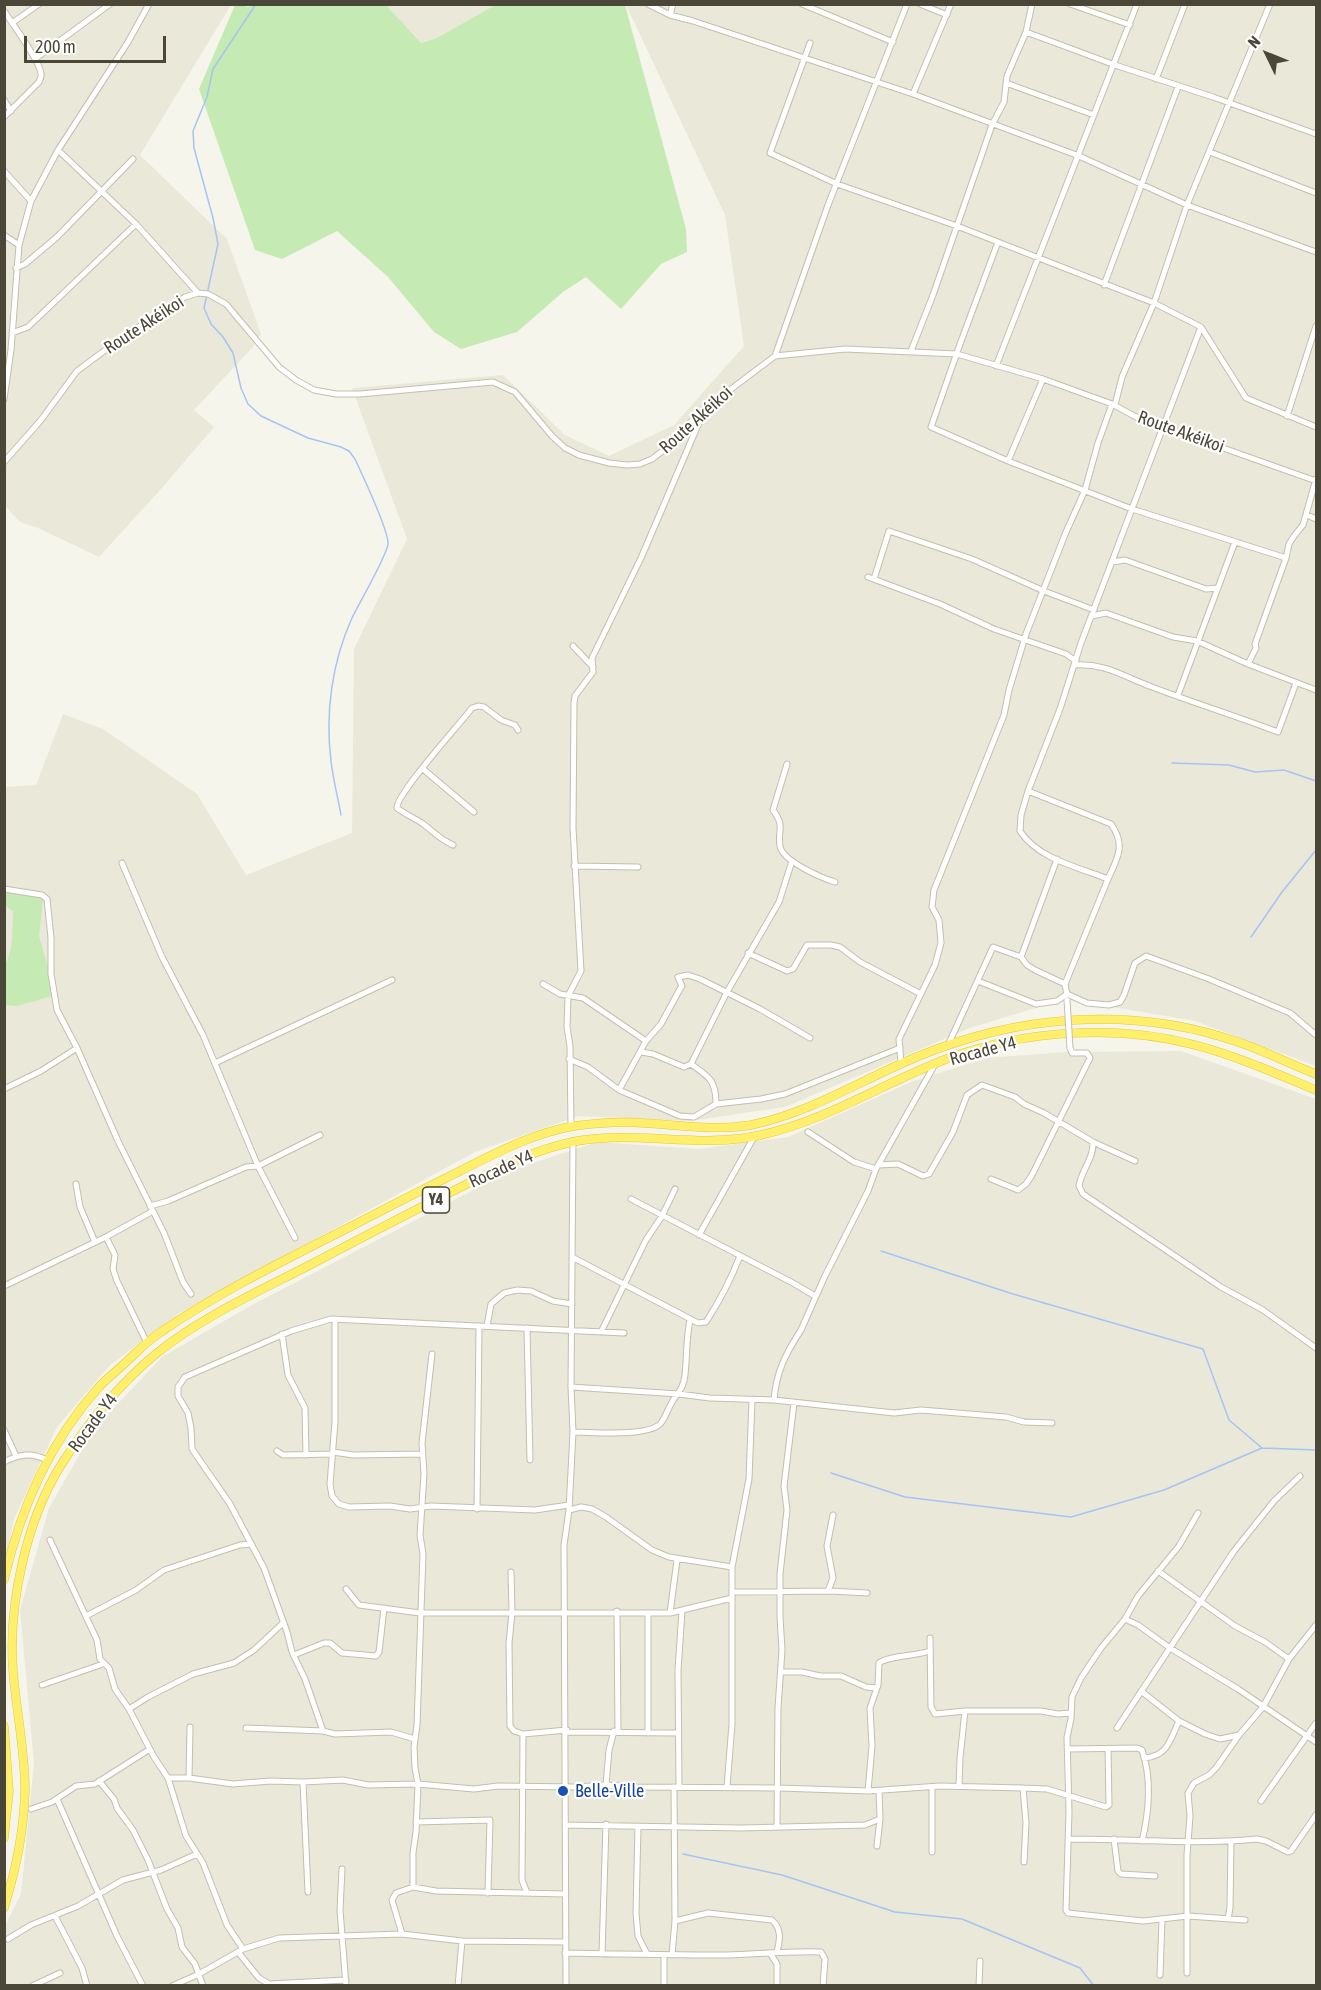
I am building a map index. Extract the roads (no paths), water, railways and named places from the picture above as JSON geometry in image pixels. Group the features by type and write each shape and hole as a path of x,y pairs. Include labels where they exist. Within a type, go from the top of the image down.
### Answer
{"highway":[{"name":"Rocade Y4","path":"4,1580 22,1515 47,1460 98,1388 158,1333 212,1300 439,1182 530,1138 571,1126 639,1122 708,1129 749,1125 796,1113 949,1043 1024,1025 1105,1019 1167,1025 1237,1042 1317,1074"},
{"name":"Rocade Y4","path":"4,1908 18,1860 25,1792 13,1667 14,1629 18,1588 37,1516 60,1467 110,1398 153,1357 219,1313 499,1168 534,1154 573,1142 607,1137 646,1136 701,1140 754,1137 799,1125 950,1058 988,1047 1065,1034 1107,1032 1166,1038 1231,1056 1317,1090"},
{"path":"4,1726 9,1791 4,1838"}],"street":[{"path":"12,23 39,4"},
{"path":"35,59 110,4"},
{"path":"4,399 19,245 31,201 58,150 128,42 149,4"},
{"path":"648,4 670,15 716,28 914,94 1079,156 1187,205 1317,252"},
{"path":"670,15 674,4"},
{"path":"802,4 893,42"},
{"path":"775,356 837,184 907,4"},
{"path":"920,4 946,15"},
{"path":"914,94 951,4"},
{"path":"911,351 992,125 1004,102 1007,76 1026,32 1032,4"},
{"path":"1070,4 1130,25"},
{"path":"996,366 1115,66 1137,4"},
{"path":"1156,79 1185,4"},
{"path":"901,1064 899,1039 935,965 941,943 939,920 932,907 933,895 1004,715 1009,690 1025,639 1066,532 1085,490 1098,443 1122,377 1154,303 1187,205 1270,4"},
{"path":"4,11 41,71 39,82 4,117"},
{"path":"1026,32 1115,66 1229,103 1317,135"},
{"path":"810,43 771,153 837,184 957,226 1154,303 1202,327 1246,398 1317,427"},
{"path":"1006,83 1094,115"},
{"path":"1104,285 1178,87"},
{"path":"4,100 11,111"},
{"path":"58,150 136,224 198,293"},
{"path":"1210,152 1317,194"},
{"path":"16,268 25,264 57,237 133,159"},
{"path":"4,171 31,201"},
{"path":"12,333 28,327 136,224"},
{"path":"4,235 19,245"},
{"path":"998,242 932,427 1008,461 1132,509 1286,558"},
{"name":"Route Akéikoi","path":"4,462 41,420 76,371 185,297 198,293 208,294 226,304 279,367 314,390 336,394 360,394 493,382 504,385 515,392 565,448 579,455 609,463 640,464 652,459 669,446 705,409 775,356 845,349 957,354 1043,379 1113,405 1138,418 1316,480"},
{"path":"1287,416 1317,326"},
{"path":"1108,879 1057,859 1034,847 1020,831 1022,815 1028,791 1060,710 1093,613 1202,327"},
{"path":"1008,461 1043,379"},
{"path":"571,1126 568,996 581,971 573,828 575,696 594,668 592,658 641,558 705,409"},
{"path":"1248,664 1256,648 1262,619 1286,558 1289,544 1303,525 1307,515 1316,480"},
{"path":"1307,515 1317,519"},
{"path":"1296,683 1278,732 1151,687 1111,669 1092,664 1075,663 1066,654 994,629 940,604 871,578 889,531 972,559 1093,613 1106,613 1173,637 1197,641 1248,664 1317,690"},
{"path":"1178,695 1235,542"},
{"path":"1112,562 1125,560 1206,589 1218,588"},
{"path":"573,646 594,668"},
{"path":"453,845 438,839 421,823 396,807 410,784 472,708 483,707 501,720 515,725 518,730"},
{"path":"787,764 773,810 782,827 780,846 782,851 792,861 835,882"},
{"path":"423,769 474,812"},
{"path":"991,1179 1014,1190 1022,1189 1032,1175 1090,1058 1087,1053 1072,1053 1070,1048 1065,984 1120,853 1119,835 1111,824 1028,791"},
{"path":"1021,957 1057,859"},
{"path":"641,1052 653,1054 684,1067 691,1064 748,953 779,902 792,861"},
{"path":"122,863 162,957 203,1035 258,1166 295,1238"},
{"path":"574,866 638,867"},
{"path":"4,889 42,895 46,899 51,938 50,959 57,1010 77,1048 118,1141 165,1233 183,1282 191,1294"},
{"path":"748,953 788,971 793,969 807,945 840,947 860,962 921,994"},
{"path":"949,1043 993,947 1021,957 1035,970 1065,984"},
{"path":"978,981 1036,1004 1067,997 1086,1003 1109,1005 1120,1002 1135,963 1146,956 1209,979 1290,1013 1317,1035"},
{"path":"619,1089 646,1041 661,1024 681,989 678,977 693,976 810,1038"},
{"path":"215,1063 392,980"},
{"path":"543,984 560,994 583,998 646,1041"},
{"path":"4,1089 34,1075 77,1048"},
{"path":"569,1059 588,1067 619,1089 680,1116 694,1117 716,1104 785,1094 900,1048"},
{"path":"691,1064 711,1078 716,1091 716,1104"},
{"path":"774,1400 780,1366 801,1330 815,1296 868,1191 877,1167 935,1065"},
{"path":"808,1132 854,1162 877,1167 898,1164 923,1176 929,1174 953,1132 967,1095 982,1085 1010,1094 1093,1142 1135,1161"},
{"path":"4,1286 106,1238 151,1208 246,1167 258,1166 320,1135"},
{"path":"699,1235 754,1137"},
{"path":"566,1986 564,1787 567,1731 564,1545 569,1507 573,1432 571,1387 573,1142"},
{"path":"1093,1142 1093,1152 1080,1180 1080,1191 1083,1194 1221,1287 1263,1310 1317,1348"},
{"path":"76,1184 80,1208 95,1242"},
{"path":"601,1332 646,1240 675,1190"},
{"path":"631,1200 815,1296"},
{"path":"106,1238 115,1255 113,1269 117,1281 147,1343"},
{"path":"572,1257 584,1261 624,1285 698,1323 706,1322 740,1256"},
{"path":"487,1326 491,1304 504,1293 517,1290 531,1291 553,1301 572,1304"},
{"path":"323,1731 264,1568 230,1504 192,1449 188,1413 178,1396 178,1387 185,1377 282,1334 317,1322 335,1319 624,1333"},
{"path":"335,1319 335,1422 330,1484 332,1496 339,1504 349,1507 431,1506 535,1510 581,1507 592,1509 652,1550 677,1560 732,1567"},
{"path":"573,1432 646,1432 662,1422 671,1403 679,1394 684,1377 685,1341 690,1320"},
{"path":"477,1509 479,1326"},
{"path":"527,1328 530,1460"},
{"path":"282,1334 288,1375 305,1408 306,1455"},
{"path":"413,1887 418,1784 414,1760 423,1554 420,1535 424,1474 422,1454 432,1354"},
{"path":"571,1387 710,1398 774,1400 894,1413 921,1410 1052,1423"},
{"path":"727,1787 732,1724 732,1567 749,1479 752,1400"},
{"path":"777,1827 778,1708 782,1672 780,1593 787,1510 784,1486 794,1403"},
{"path":"4,1430 16,1456"},
{"path":"277,1451 283,1455 422,1454"},
{"path":"4,1462 16,1456 36,1454 47,1460"},
{"path":"1117,1728 1234,1551 1274,1501 1300,1476"},
{"path":"1198,1513 1189,1532 1138,1596 1125,1618 1101,1648 1081,1678 1072,1697 1071,1719 1067,1733 1069,1795 1067,1912 1143,1921 1188,1916 1245,1920"},
{"path":"828,1591 833,1578 827,1546 833,1515"},
{"path":"50,1540 97,1640 100,1659 109,1668 116,1689 168,1778 186,1836 203,1863 227,1925 240,1951 259,1978 268,1985 346,1983 339,1898 342,1869"},
{"path":"86,1616 136,1590 164,1570 240,1545 251,1544"},
{"path":"670,1613 677,1560"},
{"path":"1158,1571 1235,1626 1265,1642 1289,1659"},
{"path":"512,1572 509,1720 514,1731 523,1734 567,1731 678,1733"},
{"path":"346,1589 359,1605 420,1613 617,1611 670,1613 732,1595 828,1591 867,1593"},
{"path":"294,1655 324,1643 330,1643 342,1653 376,1656 380,1652 384,1608"},
{"path":"606,1785 607,1757 616,1731 617,1611"},
{"path":"672,1955 675,1921 673,1826 682,1611"},
{"path":"648,1613 648,1733"},
{"path":"1125,1618 1317,1742"},
{"path":"129,1709 193,1674 234,1663 254,1650 283,1623"},
{"path":"1187,1973 1190,1816 1188,1794 1191,1787 1213,1773 1239,1735 1263,1707 1289,1659 1317,1625"},
{"path":"930,1638 931,1710 935,1714 965,1711 1070,1713"},
{"path":"868,1791 872,1746 870,1708 877,1688 879,1663 884,1659 906,1658 930,1651"},
{"path":"42,1685 103,1664"},
{"path":"782,1672 841,1676 866,1687 877,1688"},
{"path":"1141,1691 1179,1721 1220,1739 1239,1735"},
{"path":"960,1786 960,1758 965,1711"},
{"path":"1144,1758 1157,1757 1163,1752 1179,1721"},
{"path":"1261,1801 1317,1723"},
{"path":"189,1778 190,1727"},
{"path":"246,1728 323,1731 335,1734 391,1732 415,1739"},
{"path":"523,1734 522,1880 527,1893"},
{"path":"31,1809 57,1799 76,1786 91,1785 99,1781 150,1749"},
{"path":"1068,1749 1141,1749 1147,1775 1147,1818 1142,1841"},
{"path":"168,1778 189,1778 233,1784 343,1780 368,1785 418,1784 474,1789 606,1785 868,1791 960,1786 1047,1789 1106,1807 1109,1805 1108,1749"},
{"path":"99,1781 109,1792 148,1860 166,1909 176,1923 182,1947 195,1964 203,1986"},
{"path":"303,1782 308,1892"},
{"path":"932,1787 932,1852"},
{"path":"1023,1788 1026,1823 1024,1862"},
{"path":"877,1846 880,1819 879,1790"},
{"path":"57,1799 101,1894 117,1936 143,1986"},
{"path":"1069,1839 1188,1843 1257,1839 1288,1852 1317,1815"},
{"path":"565,1825 777,1827 865,1825 880,1819"},
{"path":"417,1822 490,1820 488,1893"},
{"path":"603,1954 606,1824"},
{"path":"638,1827 638,1936 647,1954"},
{"path":"1114,1839 1118,1871 1121,1874 1155,1876"},
{"path":"1228,1919 1231,1841"},
{"path":"8,1939 31,1925 101,1894 123,1880 152,1873 197,1854"},
{"path":"402,1934 392,1900 396,1893 413,1887 436,1891 565,1894"},
{"path":"675,1921 708,1912 772,1920 779,1928 780,1942 777,1952"},
{"path":"55,1916 82,1968 87,1986"},
{"path":"1160,1975 1162,1919"},
{"path":"172,1986 240,1951 279,1938 402,1934 462,1941 565,1942"},
{"path":"458,1986 462,1941"},
{"path":"565,1953 672,1955 777,1952 823,1954 825,1959 823,1986"},
{"path":"770,1953 777,1964 777,1986"},
{"path":"664,1955 664,1985"},
{"path":"979,1986 980,1961"},
{"path":"32,1986 60,1973"}],"waterway":[{"path":"256,4 213,69 207,97 193,131 194,148 218,244 204,308 211,324 233,353 241,388 248,404 261,416 308,438 349,451 369,489 387,538 388,544 383,559 345,635 332,688 329,743 341,815"},
{"path":"1172,763 1229,765 1255,772 1284,770 1316,781"},
{"path":"1251,937 1282,892 1316,850"},
{"path":"881,1251 1013,1294 1203,1349 1229,1420 1262,1448"},
{"path":"831,1473 905,1497 1071,1517 1164,1490 1262,1448 1316,1450"},
{"path":"683,1854 782,1875 895,1912 962,1919 1080,1968 1094,1986"}],"place":[{"name":"Belle-Ville","path":"563,1791"}]}
